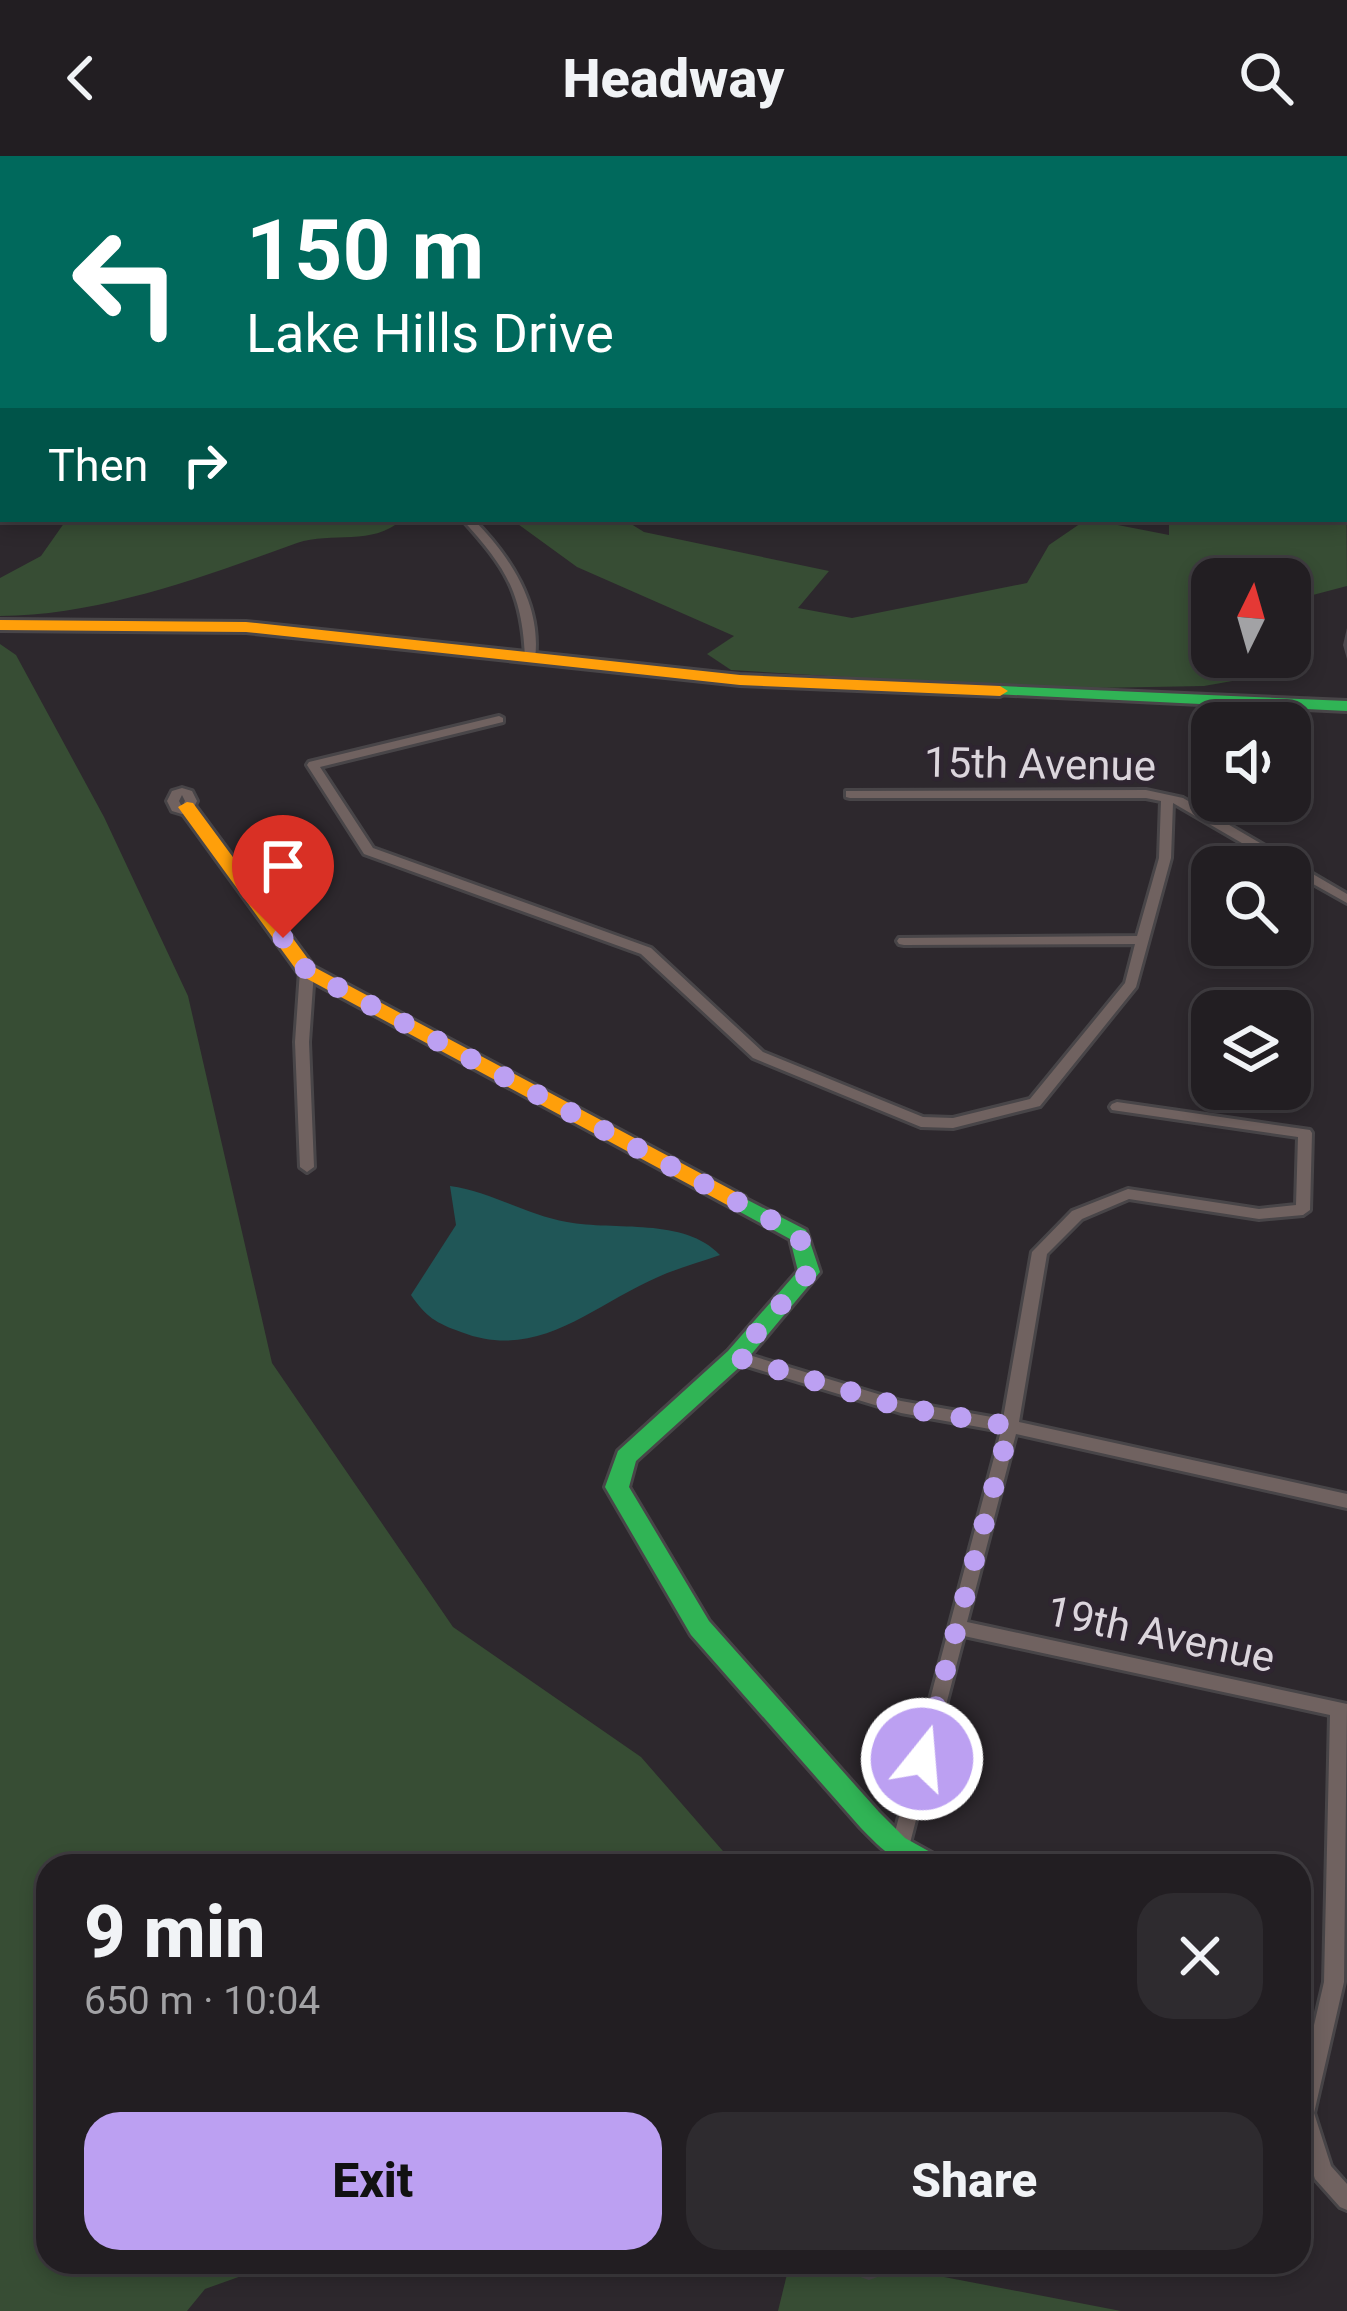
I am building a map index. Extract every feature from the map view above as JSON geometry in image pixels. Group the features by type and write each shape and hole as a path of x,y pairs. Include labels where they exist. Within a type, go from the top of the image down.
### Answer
{"street":[{"path":"469,522 506,560 524,592 531,657"},
{"path":"0,626 246,627 819,686 1347,706"},
{"path":"499,720 313,765 368,851 646,950 758,1055 921,1121 952,1123 1035,1103 1131,984 1165,858 1167,799"},
{"name":"15th Avenue","path":"850,794 1167,799 1347,899"},
{"path":"187,807 307,971 799,1235 809,1272 736,1357 626,1457 616,1487 700,1628 894,1854"},
{"path":"904,941 1140,940"},
{"path":"307,971 302,1042 308,1168"},
{"path":"897,1854 1010,1426 1040,1252 1077,1216 1128,1193 1259,1214 1303,1210 1305,1133 1117,1107"},
{"path":"736,1357 901,1407 1010,1426 1347,1502"},
{"name":"19th Avenue","path":"960,1628 1343,1710"},
{"path":"1311,2088 1341,1983 1343,1710"},
{"path":"1311,2136 1322,2172 1347,2200"}],"green space":[{"path":"65,522 399,522 365,536 297,543 114,601 0,616 0,578 41,556"},
{"path":"515,522 628,522 644,532 829,571 798,608 852,618 1027,583 1049,545 1083,522 1169,535 1169,522 1347,522 1347,586 1311,595 1311,558 1191,558 1191,678 1249,678 1204,686 1041,689 731,670 707,654 734,636 577,567"},
{"path":"0,644 16,655 104,817 188,996 272,1363 453,1627 641,1757 726,1854 36,1854 36,2274 247,2274 205,2289 187,2311 0,2311"},
{"path":"787,2274 928,2274 1121,2311 778,2311"}],"water":[{"path":"450,1186 567,1222 688,1235 720,1255 658,1277 540,1335 515,1340 461,1332 427,1314 411,1295 456,1225"}],"traffic: fast":[{"path":"1000,691 1347,706"},
{"path":"738,1202 799,1235 809,1272 736,1357 626,1457 617,1487 700,1628 870,1820 910,1854"}],"traffic: slow":[{"path":"0,625 246,627 740,680 1000,691"},
{"path":"187,807 307,971 738,1202"}],"route":[{"path":"283,938 307,971 799,1235 809,1272 736,1357 901,1407 1010,1426 922,1759"}]}
